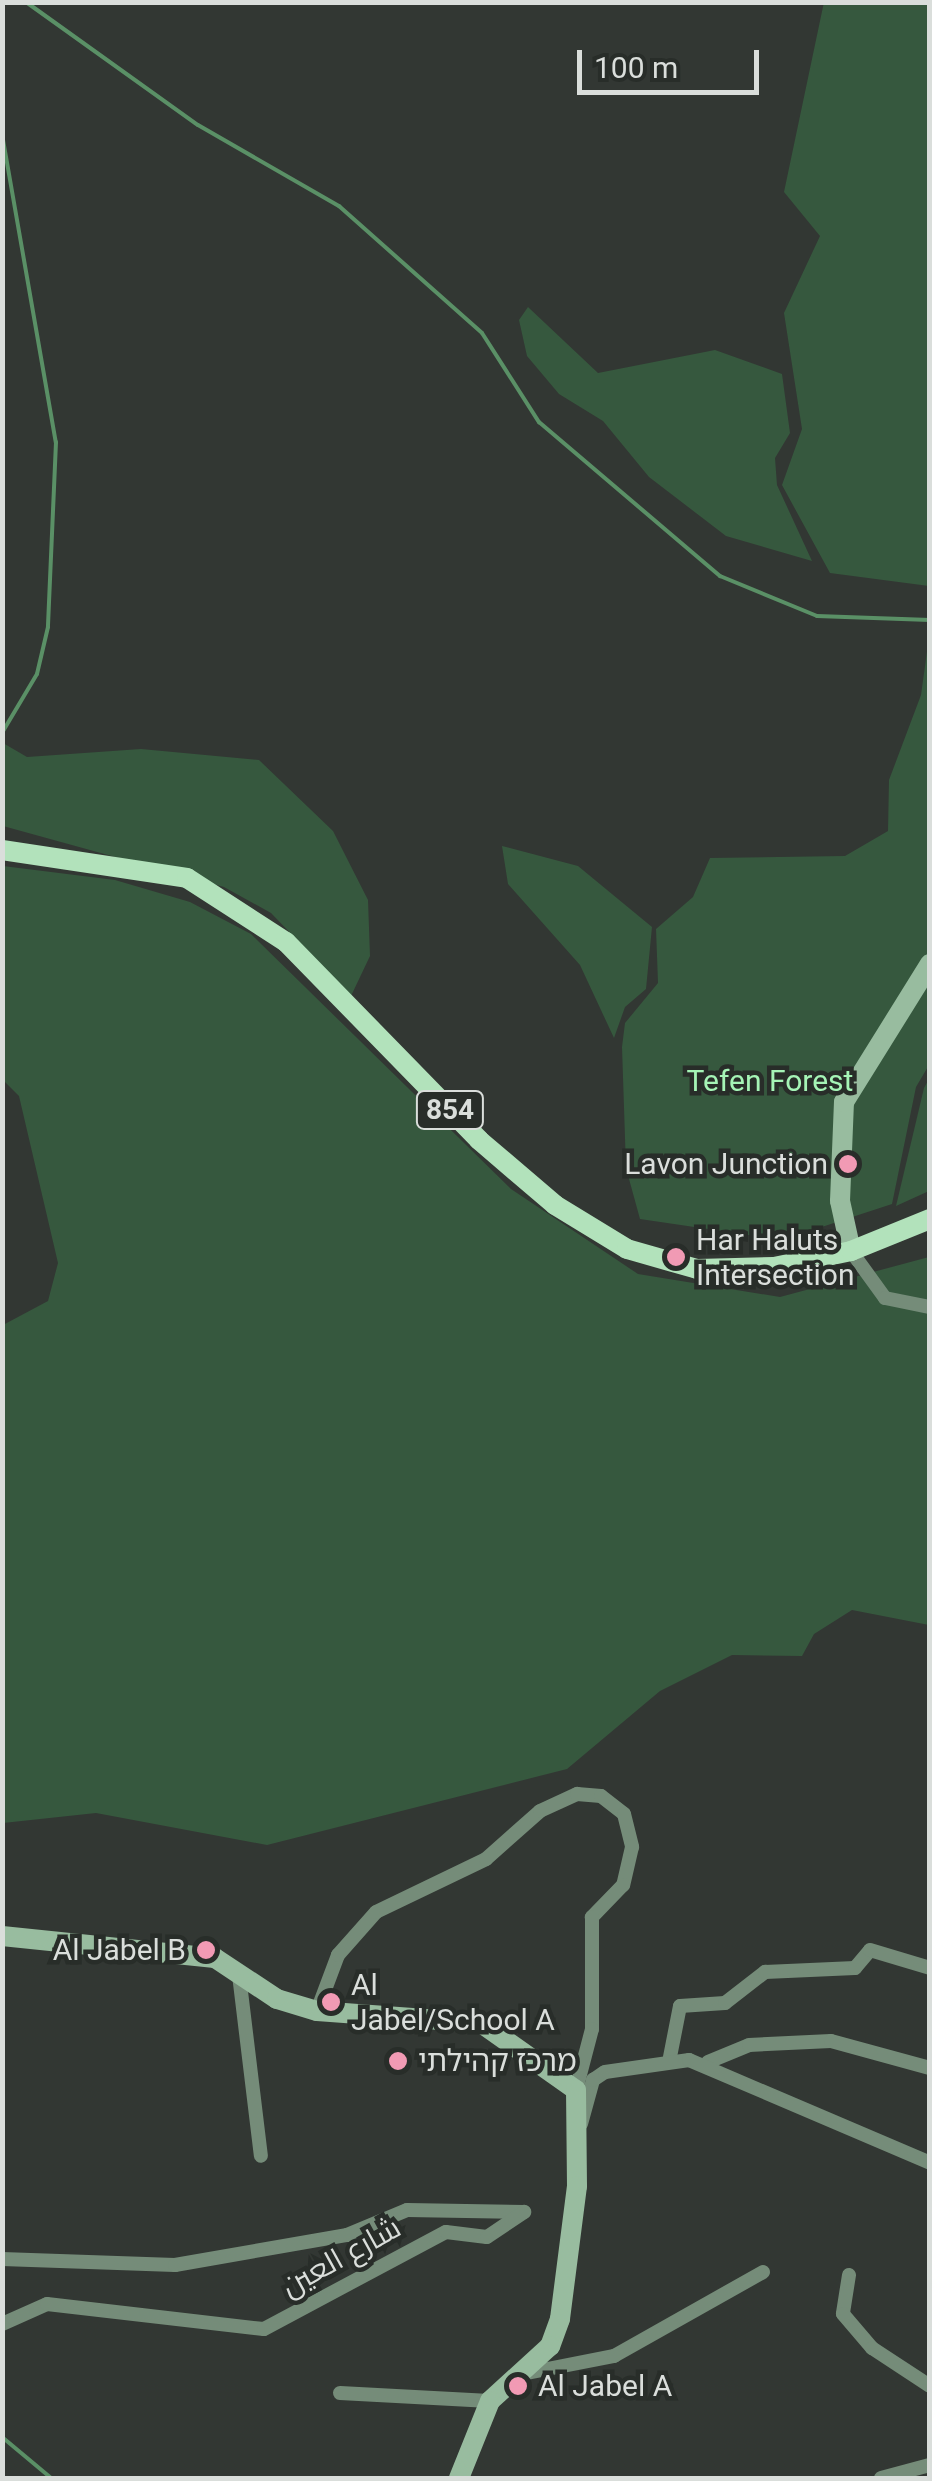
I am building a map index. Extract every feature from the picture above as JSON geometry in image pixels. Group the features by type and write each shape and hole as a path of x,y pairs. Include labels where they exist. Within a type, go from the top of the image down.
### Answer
{"main road":[{"name":"854","path":"2,850 186,878 286,942 478,1140 555,1205 627,1249 738,1270 851,1251 930,1219"}],"street":[{"path":"930,964 844,1102 840,1201 851,1251 885,1298 930,1307"},
{"path":"317,2011 338,1955 376,1912 486,1859 540,1811 577,1794 601,1796 624,1814 632,1847 623,1885 592,1917 592,2030 576,2090 581,2124"},
{"path":"2,1936 215,1958 238,1975 317,2011 481,2023 576,2090"},
{"path":"669,2062 680,2006 725,2002 766,1972 855,1968 870,1950 930,1968"},
{"path":"238,1975 261,2156"},
{"path":"705,2063 748,2045 831,2041 930,2068"},
{"path":"527,2373 560,2318 581,2124 593,2080 669,2062 705,2063 930,2163"},
{"name":"شارع العين","path":"2,2258 175,2265 347,2235 407,2210 524,2212 487,2237 446,2232 264,2329 48,2304 2,2324"},
{"path":"459,2478 490,2401 503,2381 614,2356 763,2272"},
{"path":"849,2275 842,2314 872,2348 930,2386"},
{"path":"340,2393 490,2401"},
{"path":"881,2478 930,2465"}],"green space":[{"path":"824,2 929,3 929,586 830,573 782,485 802,429 784,313 820,236 784,192"},
{"path":"528,307 598,373 715,350 782,374 790,433 775,458 777,485 812,561 726,536 649,477 603,421 559,394 527,356 519,320"},
{"name":"Tefen Forest","path":"929,637 929,1065 916,1087 892,1204 782,1240 640,1219 626,1168 622,1047 625,1023 658,983 656,929 693,897 710,858 845,856 888,831 889,780 921,695"},
{"path":"3,743 27,757 141,749 259,760 333,831 368,900 370,956 351,996 271,913 224,887 3,826"},
{"path":"502,846 578,866 652,927 646,989 625,1007 614,1038 580,965 508,884"},
{"path":"3,866 115,880 190,902 251,934 511,1189 638,1274 780,1297 929,1257 929,1625 852,1610 814,1634 802,1656 732,1655 660,1691 567,1769 267,1845 96,1813 3,1823 3,1325 48,1301 58,1263 19,1096 3,1080"},
{"path":"929,1079 929,1191 896,1206 924,1088"}],"waterway":[{"path":"26,2 198,125 339,206 482,333 539,422 720,576 817,616 930,620"},
{"path":"2,134 56,442 48,627 37,674 2,733"},
{"path":"2,2437 51,2478"}],"place":[{"name":"Lavon Junction","path":"848,1164"},
{"name":"Har Haluts Intersection","path":"676,1257"},
{"name":"Al Jabel B","path":"206,1950"},
{"name":"Al Jabel/School A","path":"331,2002"},
{"name":"מרכז קהילתי","path":"398,2061"},
{"name":"Al Jabel A","path":"518,2386"}]}
